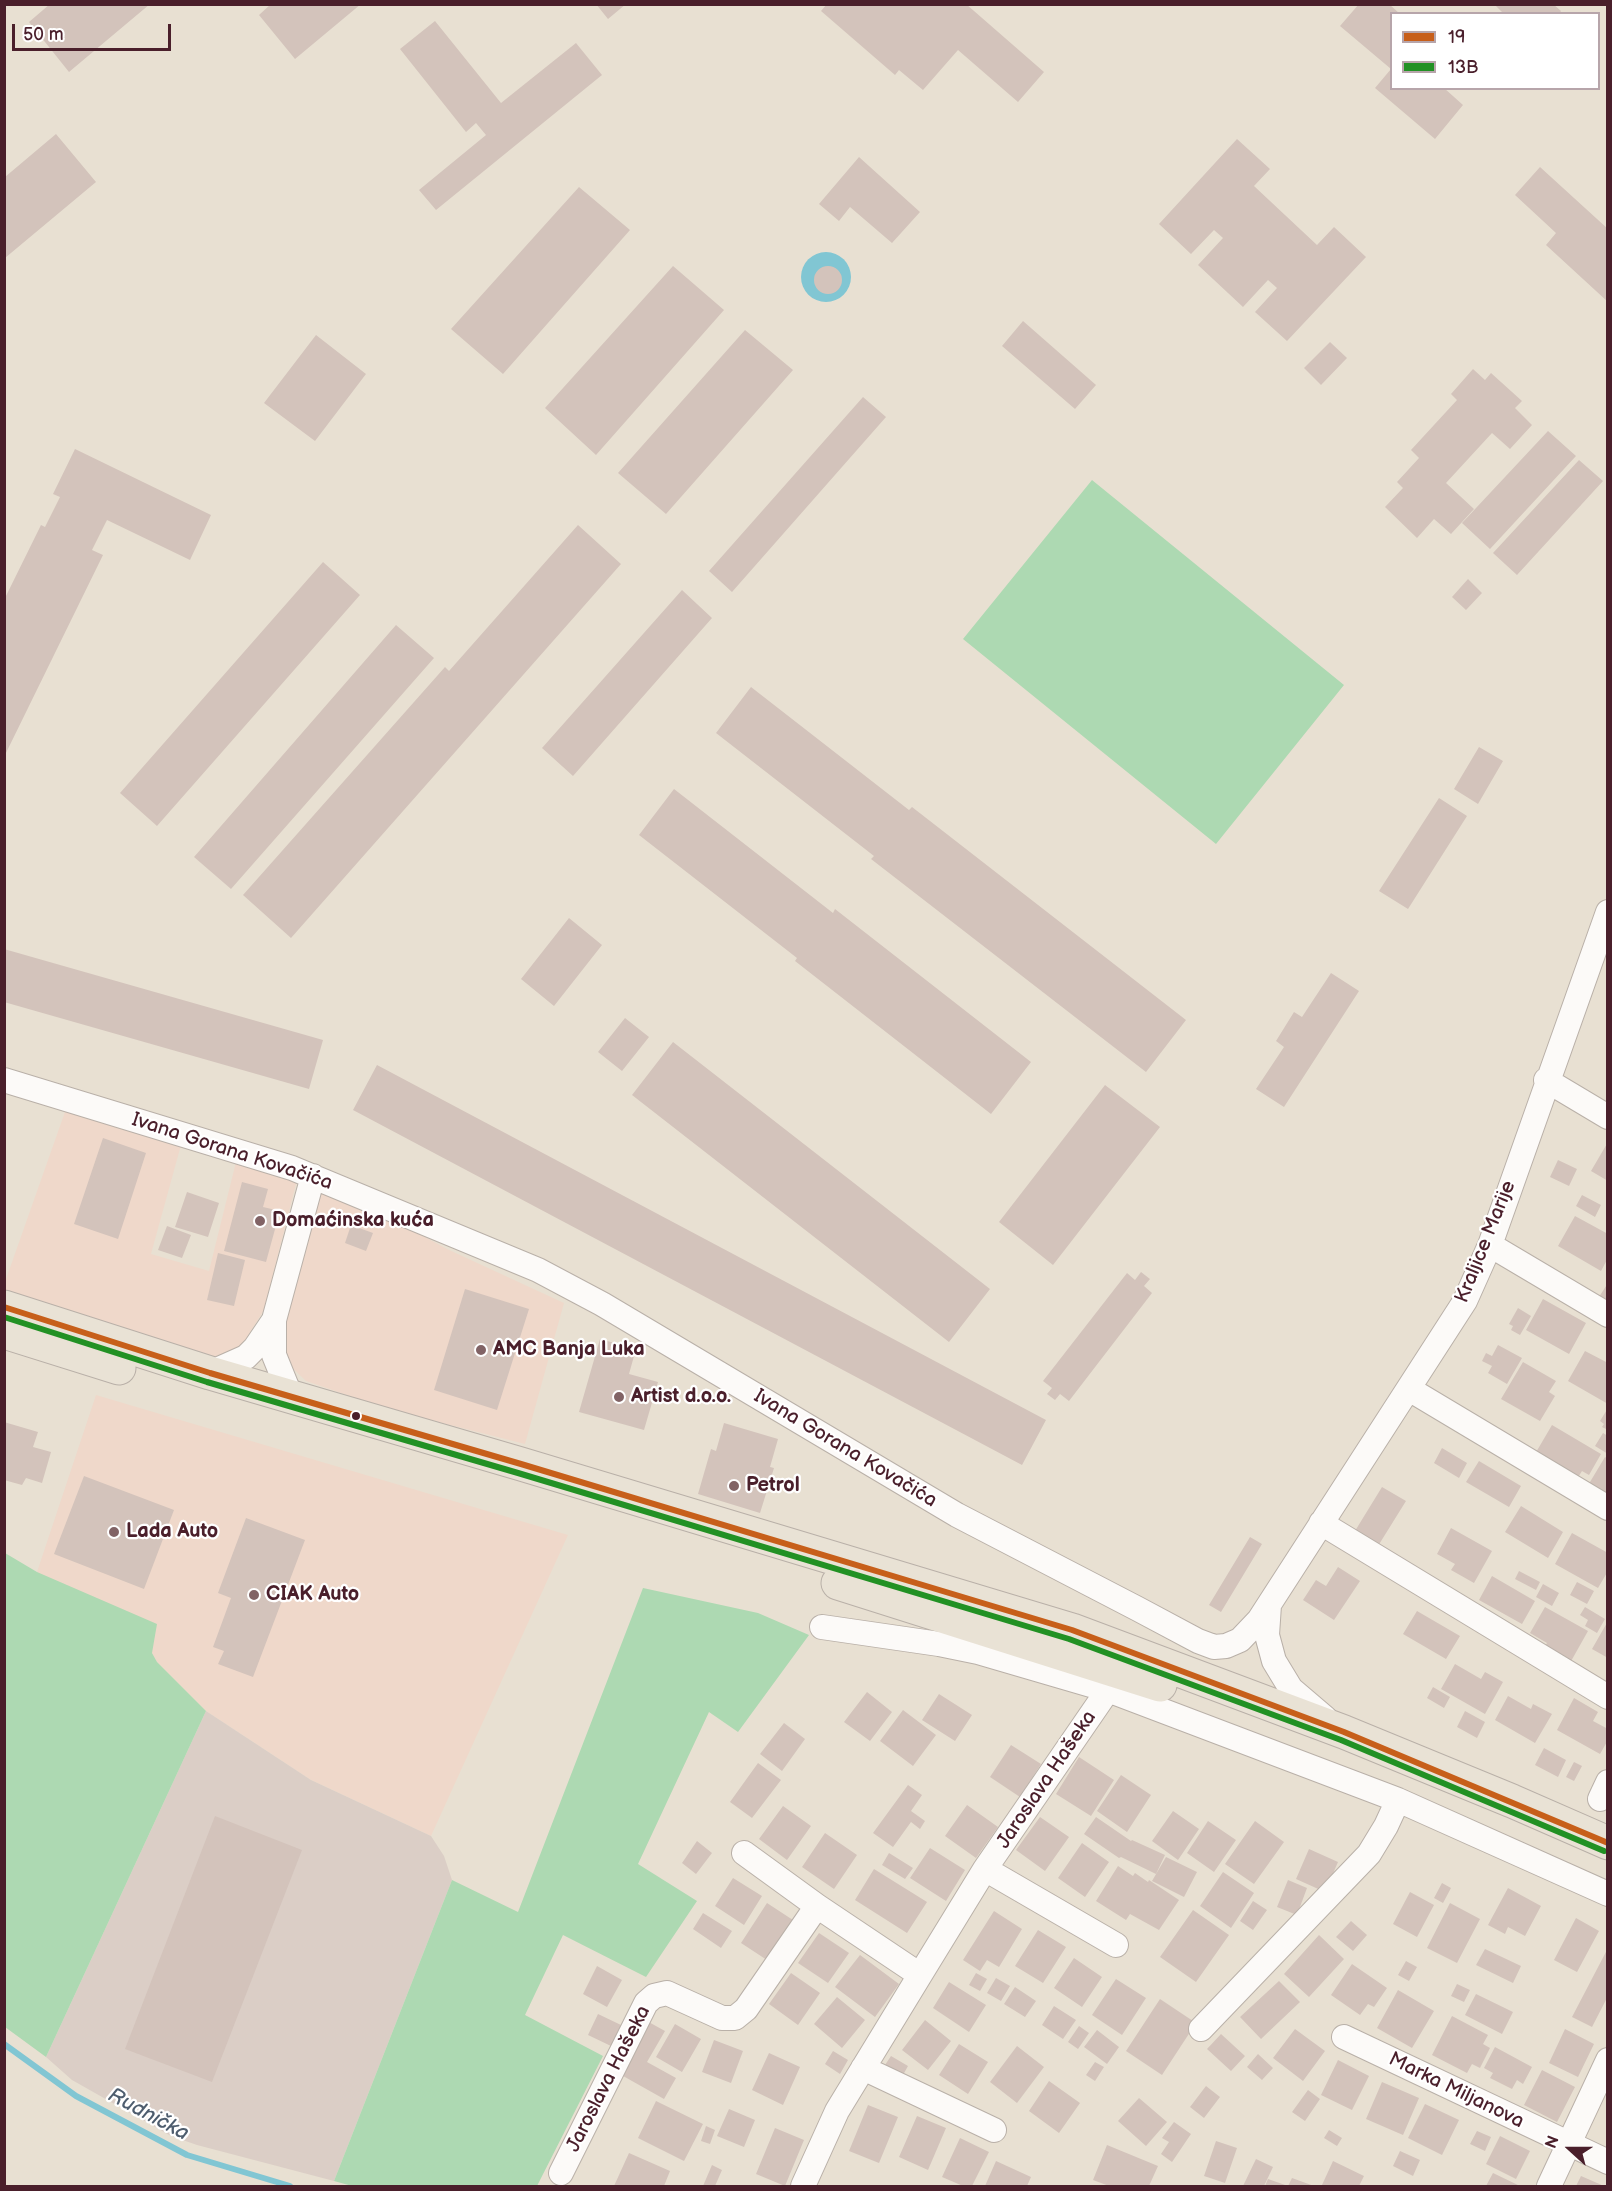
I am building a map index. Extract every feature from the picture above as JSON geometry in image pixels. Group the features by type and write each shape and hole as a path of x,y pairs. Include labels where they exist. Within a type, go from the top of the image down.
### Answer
{"main road":[{"path":"4,1307 210,1373 1072,1630 1344,1732 1608,1843"},
{"path":"4,1332 686,1537 1164,1686 1344,1754 1608,1864"}],"street":[{"name":"Kraljice Marije","path":"1269,1605 1465,1301 1490,1245 1546,1080 1608,912"},
{"name":"Ivana Gorana Kovačića","path":"4,1080 313,1176 537,1270 594,1300 957,1515 1198,1641 1214,1647 1226,1646 1240,1640 1259,1620 1269,1605"},
{"path":"1546,1080 1608,1117"},
{"path":"291,1396 274,1355 274,1320 313,1176"},
{"path":"1490,1245 1608,1315"},
{"path":"210,1373 246,1357 274,1320"},
{"path":"1409,1389 1608,1509"},
{"path":"1321,1523 1608,1697"},
{"path":"1269,1605 1267,1635 1274,1661 1282,1676 1301,1699 1344,1732"},
{"path":"822,1627 978,1652 1108,1690 1398,1800 1608,1894"},
{"name":"Jaroslava Hašeka","path":"803,2187 837,2111 985,1869 1108,1690"},
{"path":"1201,2029 1369,1854 1398,1800"},
{"path":"744,1853 817,1906 920,1975"},
{"name":"Jaroslava Hašeka","path":"985,1869 1116,1945"},
{"name":"Jaroslava Hašeka","path":"561,2173 646,2002 654,1996 667,1993 722,2018 735,2018 746,2009 817,1906"},
{"name":"Marka Miljanova","path":"1344,2037 1608,2162"},
{"path":"1549,2187 1608,2060"},
{"path":"863,2068 994,2130"}],"shaded area":[{"path":"66,1109 181,1145 151,1254 209,1271 236,1162 297,1180 264,1310 242,1345 234,1352 216,1357 5,1294 5,1282"},
{"path":"318,1191 394,1220 447,1249 564,1303 525,1444 395,1411 306,1381 283,1359 281,1331"},
{"path":"96,1395 568,1535 431,1836 311,1780 206,1711 157,1662 152,1653 37,1572"},
{"path":"206,1711 311,1780 431,1836 444,1856 452,1880 334,2181 171,2136 72,2080 46,2057"}],"green space":[{"path":"1092,480 1344,685 1216,844 963,639"},
{"path":"5,1553 37,1572 157,1624 152,1653 157,1662 206,1711 46,2057 5,2027"},
{"path":"643,1588 758,1613 809,1635 738,1732 709,1712 638,1864 697,1901 646,1977 563,1935 525,2015 603,2056 537,2186 352,2186 334,2181 452,1880 518,1912"}],"water":[{"path":"821,252 831,252 844,259 851,272 851,282 844,295 831,302 821,302 812,298 805,291 801,282 801,272 805,263 812,256"}],"building":[{"path":"50,4 150,4 69,72 29,22"},
{"path":"271,4 361,4 295,59 259,15"},
{"path":"596,4 626,4 608,19"},
{"path":"827,4 966,4 1044,72 1018,102 958,50 923,90 899,70 895,75 821,11"},
{"path":"1359,4 1389,4 1398,12 1390,12 1390,68 1340,26"},
{"path":"1494,4 1553,4 1561,11 1560,12 1502,12"},
{"path":"435,21 501,103 576,43 602,75 436,210 419,190 486,135 476,123 466,132 400,49"},
{"path":"1390,70 1390,90 1446,90 1463,105 1435,139 1375,88"},
{"path":"56,134 96,182 5,258 5,177"},
{"path":"1237,139 1270,169 1254,186 1317,245 1334,227 1366,257 1287,341 1255,312 1277,288 1268,280 1243,307 1198,265 1223,238 1214,230 1191,254 1159,224"},
{"path":"859,157 920,212 892,243 850,207 839,221 819,204"},
{"path":"1540,167 1608,229 1608,302 1546,245 1556,233 1515,195"},
{"path":"579,187 630,230 503,374 451,329"},
{"path":"673,266 724,310 596,455 545,408"},
{"path":"828,266 838,270 842,280 838,290 828,294 818,290 814,280 818,270"},
{"path":"1023,321 1096,385 1075,409 1002,346"},
{"path":"745,330 793,370 666,514 618,473"},
{"path":"316,335 366,374 315,441 264,403"},
{"path":"1330,342 1347,358 1321,385 1304,368"},
{"path":"1473,369 1485,380 1491,373 1522,401 1515,408 1532,425 1510,449 1492,433 1446,483 1474,509 1451,534 1434,519 1417,538 1385,507 1403,488 1397,482 1419,458 1411,450 1457,400 1451,394"},
{"path":"863,397 886,417 732,592 709,571"},
{"path":"1548,431 1576,456 1490,549 1462,523"},
{"path":"75,449 211,515 190,560 107,520 92,550 103,555 4,757 4,600 41,525 45,527 60,497 53,494"},
{"path":"1579,460 1603,481 1517,575 1493,553"},
{"path":"578,525 621,564 291,938 243,895 445,667 449,671"},
{"path":"323,562 360,595 157,826 120,793"},
{"path":"1468,579 1482,593 1466,610 1452,597"},
{"path":"682,590 712,618 573,776 542,748"},
{"path":"396,625 434,658 231,889 194,857"},
{"path":"751,687 909,810 912,807 1186,1020 1146,1072 871,859 874,856 716,733"},
{"path":"1479,747 1503,761 1478,804 1454,789"},
{"path":"674,789 833,913 835,909 1031,1062 991,1114 795,961 797,958 639,835"},
{"path":"1439,798 1467,816 1408,909 1379,891"},
{"path":"569,918 602,945 554,1006 521,979"},
{"path":"4,949 323,1040 309,1089 4,1002"},
{"path":"1331,973 1359,991 1284,1107 1256,1089 1284,1047 1276,1041 1294,1012 1302,1017"},
{"path":"625,1018 649,1037 622,1071 598,1052"},
{"path":"673,1042 990,1289 949,1342 632,1095"},
{"path":"377,1065 1046,1420 1022,1465 353,1110"},
{"path":"1105,1085 1160,1127 1053,1265 999,1222"},
{"path":"103,1138 146,1153 118,1239 74,1224"},
{"path":"1608,1142 1608,1181 1591,1171"},
{"path":"1558,1160 1577,1169 1569,1186 1550,1177"},
{"path":"242,1182 268,1189 263,1207 280,1211 266,1262 224,1251"},
{"path":"187,1192 219,1203 208,1237 175,1227"},
{"path":"1582,1195 1601,1205 1595,1217 1576,1206"},
{"path":"1575,1216 1608,1234 1608,1258 1601,1271 1558,1246"},
{"path":"351,1225 373,1233 366,1251 345,1243"},
{"path":"167,1226 191,1235 182,1258 158,1250"},
{"path":"218,1253 245,1260 234,1306 207,1300"},
{"path":"1141,1272 1150,1279 1144,1286 1152,1293 1069,1401 1060,1394 1055,1400 1047,1394 1052,1388 1043,1381 1127,1273 1135,1280"},
{"path":"1608,1283 1608,1302 1599,1297"},
{"name":"AMC Banja Luka","path":"465,1289 529,1309 497,1410 434,1390"},
{"path":"1543,1299 1586,1323 1569,1354 1526,1330"},
{"path":"1518,1308 1531,1316 1520,1335 1511,1330 1513,1326 1509,1324"},
{"name":"Artist d.o.o.","path":"600,1339 636,1349 629,1374 658,1382 644,1430 579,1412"},
{"path":"1498,1345 1522,1358 1507,1384 1488,1373 1492,1366 1482,1361 1486,1353 1492,1356"},
{"path":"1585,1351 1608,1363 1608,1404 1568,1381"},
{"path":"1523,1362 1556,1381 1549,1392 1555,1396 1540,1421 1501,1399"},
{"path":"1608,1408 1608,1430 1602,1427 1604,1424 1600,1421"},
{"path":"4,1422 38,1432 33,1447 51,1452 42,1483 26,1478 22,1485 4,1480"},
{"name":"Petrol","path":"724,1423 778,1439 770,1467 774,1468 760,1513 698,1494 711,1449 716,1451"},
{"path":"1552,1425 1601,1454 1589,1475 1582,1471 1577,1479 1535,1454"},
{"path":"1603,1433 1608,1436 1608,1454 1595,1446"},
{"path":"1442,1448 1467,1463 1459,1478 1434,1463"},
{"path":"1605,1457 1608,1459 1608,1495 1587,1487"},
{"path":"1479,1461 1521,1486 1509,1507 1466,1482"},
{"name":"Lada Auto","path":"84,1476 174,1510 144,1589 54,1554"},
{"path":"1382,1487 1406,1501 1378,1546 1355,1531"},
{"path":"1521,1506 1563,1532 1548,1558 1505,1532"},
{"name":"CIAK Auto","path":"246,1518 305,1540 253,1677 218,1664 224,1651 213,1647 231,1598 218,1593"},
{"path":"1451,1528 1492,1551 1474,1583 1451,1570 1455,1564 1437,1554"},
{"path":"1572,1533 1608,1553 1608,1571 1598,1588 1555,1564"},
{"path":"1250,1537 1262,1544 1221,1612 1209,1605"},
{"path":"1338,1567 1360,1581 1334,1620 1303,1600 1316,1580 1326,1586"},
{"path":"1519,1571 1540,1582 1536,1590 1515,1579"},
{"path":"1492,1576 1535,1601 1522,1624 1479,1600"},
{"path":"1577,1582 1594,1591 1587,1604 1570,1595"},
{"path":"1543,1584 1559,1593 1552,1606 1536,1597"},
{"path":"1545,1607 1588,1631 1570,1663 1544,1648 1547,1643 1530,1633"},
{"path":"1585,1607 1605,1619 1597,1633 1585,1626 1588,1620 1580,1615"},
{"path":"1417,1611 1460,1636 1446,1659 1403,1634"},
{"path":"1608,1621 1608,1658 1592,1649"},
{"path":"1455,1664 1481,1679 1485,1672 1503,1682 1485,1714 1441,1689"},
{"path":"1433,1687 1450,1697 1444,1708 1427,1698"},
{"path":"867,1692 892,1712 870,1741 844,1722"},
{"path":"939,1694 972,1715 955,1741 922,1720"},
{"path":"1508,1696 1531,1709 1533,1704 1552,1714 1535,1743 1495,1720"},
{"path":"1574,1698 1598,1712 1593,1721 1608,1729 1608,1740 1600,1754 1557,1730"},
{"path":"903,1710 936,1735 913,1766 880,1741"},
{"path":"1465,1711 1485,1722 1477,1738 1457,1727"},
{"path":"784,1723 805,1739 782,1771 760,1754"},
{"path":"1011,1745 1041,1764 1020,1797 990,1777"},
{"path":"1544,1748 1566,1760 1558,1777 1535,1765"},
{"path":"1079,1757 1114,1780 1091,1816 1056,1794"},
{"path":"1574,1762 1582,1766 1574,1781 1566,1777"},
{"path":"758,1763 781,1780 752,1818 730,1802"},
{"path":"1121,1775 1151,1795 1127,1832 1097,1811"},
{"path":"908,1785 922,1795 911,1811 925,1821 920,1829 911,1822 893,1847 873,1833"},
{"path":"967,1805 998,1827 976,1858 945,1836"},
{"path":"783,1806 811,1826 787,1860 759,1839"},
{"path":"1173,1811 1199,1829 1178,1860 1152,1841"},
{"path":"215,1816 302,1850 212,2082 125,2049"},
{"path":"1040,1817 1069,1837 1045,1871 1016,1850"},
{"path":"1096,1817 1131,1841 1165,1855 1156,1874 1119,1858 1084,1834"},
{"path":"1208,1821 1236,1840 1214,1872 1187,1853"},
{"path":"1255,1821 1284,1842 1254,1884 1225,1864"},
{"path":"825,1833 857,1855 834,1889 802,1867"},
{"path":"697,1841 712,1853 696,1874 682,1863"},
{"path":"1082,1843 1109,1862 1085,1897 1058,1878"},
{"path":"930,1848 965,1870 946,1901 910,1878"},
{"path":"1309,1849 1338,1862 1325,1892 1296,1879"},
{"path":"889,1853 913,1868 905,1879 882,1865"},
{"path":"1166,1857 1197,1872 1184,1897 1152,1881"},
{"path":"1118,1866 1133,1876 1135,1873 1148,1882 1149,1880 1179,1900 1159,1930 1130,1914 1126,1920 1096,1901"},
{"path":"874,1869 927,1902 907,1933 855,1900"},
{"path":"1223,1872 1254,1893 1231,1928 1200,1906"},
{"path":"733,1878 762,1896 744,1925 715,1906"},
{"path":"1288,1880 1307,1888 1297,1915 1277,1907"},
{"path":"1442,1883 1451,1888 1443,1903 1434,1898"},
{"path":"1508,1888 1541,1906 1525,1936 1508,1927 1505,1934 1488,1925"},
{"path":"1410,1892 1434,1905 1417,1937 1393,1924"},
{"path":"1253,1901 1267,1910 1253,1930 1240,1921"},
{"path":"767,1903 796,1922 770,1962 741,1943"},
{"path":"1450,1903 1480,1919 1457,1963 1427,1948"},
{"path":"1193,1910 1229,1935 1196,1982 1160,1957"},
{"path":"994,1911 1022,1929 999,1967 987,1960 980,1971 963,1960"},
{"path":"703,1913 732,1931 721,1948 693,1929"},
{"path":"1576,1918 1599,1931 1577,1972 1554,1960"},
{"path":"1351,1921 1367,1935 1353,1951 1336,1937"},
{"path":"1038,1930 1066,1947 1043,1983 1015,1966"},
{"path":"819,1933 849,1953 828,1983 798,1963"},
{"path":"1319,1935 1344,1959 1309,1997 1284,1974"},
{"path":"1608,1948 1608,1996 1592,2027 1572,2017"},
{"path":"1485,1949 1521,1966 1513,1983 1476,1965"},
{"path":"860,1955 899,1984 875,2017 835,1987"},
{"path":"1074,1958 1102,1977 1082,2007 1054,1988"},
{"path":"1406,1961 1417,1967 1409,1981 1398,1975"},
{"path":"1352,1964 1387,1988 1374,2007 1368,2004 1360,2015 1331,1995"},
{"path":"597,1966 622,1980 607,2007 583,1994"},
{"path":"791,1973 820,1993 798,2025 769,2004"},
{"path":"976,1973 987,1979 980,1991 969,1985"},
{"path":"996,1978 1010,1986 1001,2001 987,1993"},
{"path":"1116,1979 1146,1998 1122,2035 1092,2015"},
{"path":"1279,1981 1300,2002 1261,2039 1240,2017"},
{"path":"949,1982 986,2005 969,2032 933,2008"},
{"path":"1457,1984 1470,1990 1464,2002 1451,1996"},
{"path":"1015,1987 1036,2001 1025,2017 1004,2004"},
{"path":"1398,1990 1434,2011 1412,2048 1377,2028"},
{"path":"1476,1994 1513,2012 1502,2034 1465,2015"},
{"path":"837,1997 865,2020 842,2048 814,2024"},
{"path":"1160,1999 1196,2023 1162,2075 1126,2051"},
{"path":"1054,2006 1076,2020 1063,2039 1042,2025"},
{"path":"598,2014 621,2025 611,2046 588,2035"},
{"path":"1452,2016 1488,2035 1483,2044 1490,2048 1480,2068 1472,2064 1467,2073 1432,2055"},
{"path":"645,2020 665,2031 647,2062 676,2078 664,2099 616,2072"},
{"path":"925,2020 951,2041 928,2070 902,2050"},
{"path":"675,2024 701,2039 682,2072 656,2057"},
{"path":"1079,2026 1089,2033 1078,2049 1068,2042"},
{"path":"1295,2029 1325,2051 1303,2081 1273,2058"},
{"path":"1565,2029 1594,2044 1578,2077 1549,2063"},
{"path":"1097,2030 1119,2047 1107,2064 1084,2047"},
{"path":"1221,2034 1245,2056 1231,2071 1207,2049"},
{"path":"714,2040 743,2051 731,2083 702,2072"},
{"path":"959,2044 988,2062 968,2094 939,2075"},
{"path":"1017,2046 1044,2067 1017,2103 990,2082"},
{"path":"1495,2047 1532,2067 1523,2084 1517,2080 1512,2089 1490,2078 1493,2073 1484,2068"},
{"path":"833,2051 848,2060 840,2074 825,2064"},
{"path":"769,2053 800,2067 783,2105 752,2090"},
{"path":"1258,2054 1273,2068 1262,2080 1247,2067"},
{"path":"891,2056 908,2066 903,2075 885,2065"},
{"path":"1338,2060 1369,2076 1352,2110 1321,2095"},
{"path":"1095,2062 1104,2067 1095,2081 1086,2075"},
{"path":"1542,2070 1575,2087 1557,2122 1524,2105"},
{"path":"1049,2081 1080,2103 1059,2133 1029,2111"},
{"path":"1382,2082 1419,2098 1403,2135 1366,2119"},
{"path":"1206,2086 1220,2097 1204,2118 1190,2107"},
{"path":"1308,2090 1320,2099 1305,2121 1292,2112"},
{"path":"1139,2098 1167,2122 1146,2146 1118,2121"},
{"path":"656,2101 703,2124 684,2161 638,2138"},
{"path":"1425,2104 1459,2120 1442,2155 1408,2138"},
{"path":"868,2105 898,2117 879,2163 849,2151"},
{"path":"729,2109 755,2120 744,2147 717,2136"},
{"path":"917,2116 946,2128 928,2170 899,2157"},
{"path":"1174,2122 1191,2134 1172,2162 1161,2154 1169,2142 1162,2138"},
{"path":"706,2126 715,2130 710,2144 701,2141"},
{"path":"775,2128 804,2140 785,2186 756,2174"},
{"path":"1329,2130 1342,2138 1337,2146 1324,2138"},
{"path":"1477,2131 1491,2137 1485,2151 1470,2144"},
{"path":"1500,2136 1530,2151 1516,2179 1486,2164"},
{"path":"960,2138 989,2152 972,2186 963,2186 942,2177"},
{"path":"1216,2141 1237,2148 1225,2183 1204,2176"},
{"path":"1107,2145 1158,2166 1149,2186 1109,2186 1093,2180"},
{"path":"1400,2151 1420,2160 1413,2176 1393,2166"},
{"path":"629,2153 670,2171 664,2186 614,2186"},
{"path":"1256,2159 1273,2167 1264,2186 1243,2186"},
{"path":"996,2161 1031,2177 1027,2186 985,2186"},
{"path":"1333,2161 1364,2176 1359,2186 1322,2185"},
{"path":"712,2165 722,2170 715,2186 703,2186"},
{"path":"1493,2173 1520,2186 1486,2186"},
{"path":"1581,2176 1604,2186 1576,2186"},
{"path":"1292,2178 1314,2186 1288,2186"},
{"path":"1268,2179 1288,2186 1265,2186"}],"waterway":[{"name":"Rudnička","path":"4,2044 76,2096 187,2155 290,2186"}],"transit line":[{"name":"19","path":"4,1307 210,1373 1072,1630 1344,1732 1608,1843"},
{"name":"13B","path":"4,1317 207,1382 1069,1639 1341,1740 1604,1851"}],"place":[{"name":"Domaćinska kuća","path":"260,1221"},
{"name":"AMC Banja Luka","path":"481,1350"},
{"name":"Artist d.o.o.","path":"619,1397"},
{"name":"Petrol","path":"734,1486"},
{"name":"Lada Auto","path":"114,1532"},
{"name":"CIAK Auto","path":"254,1595"}]}
